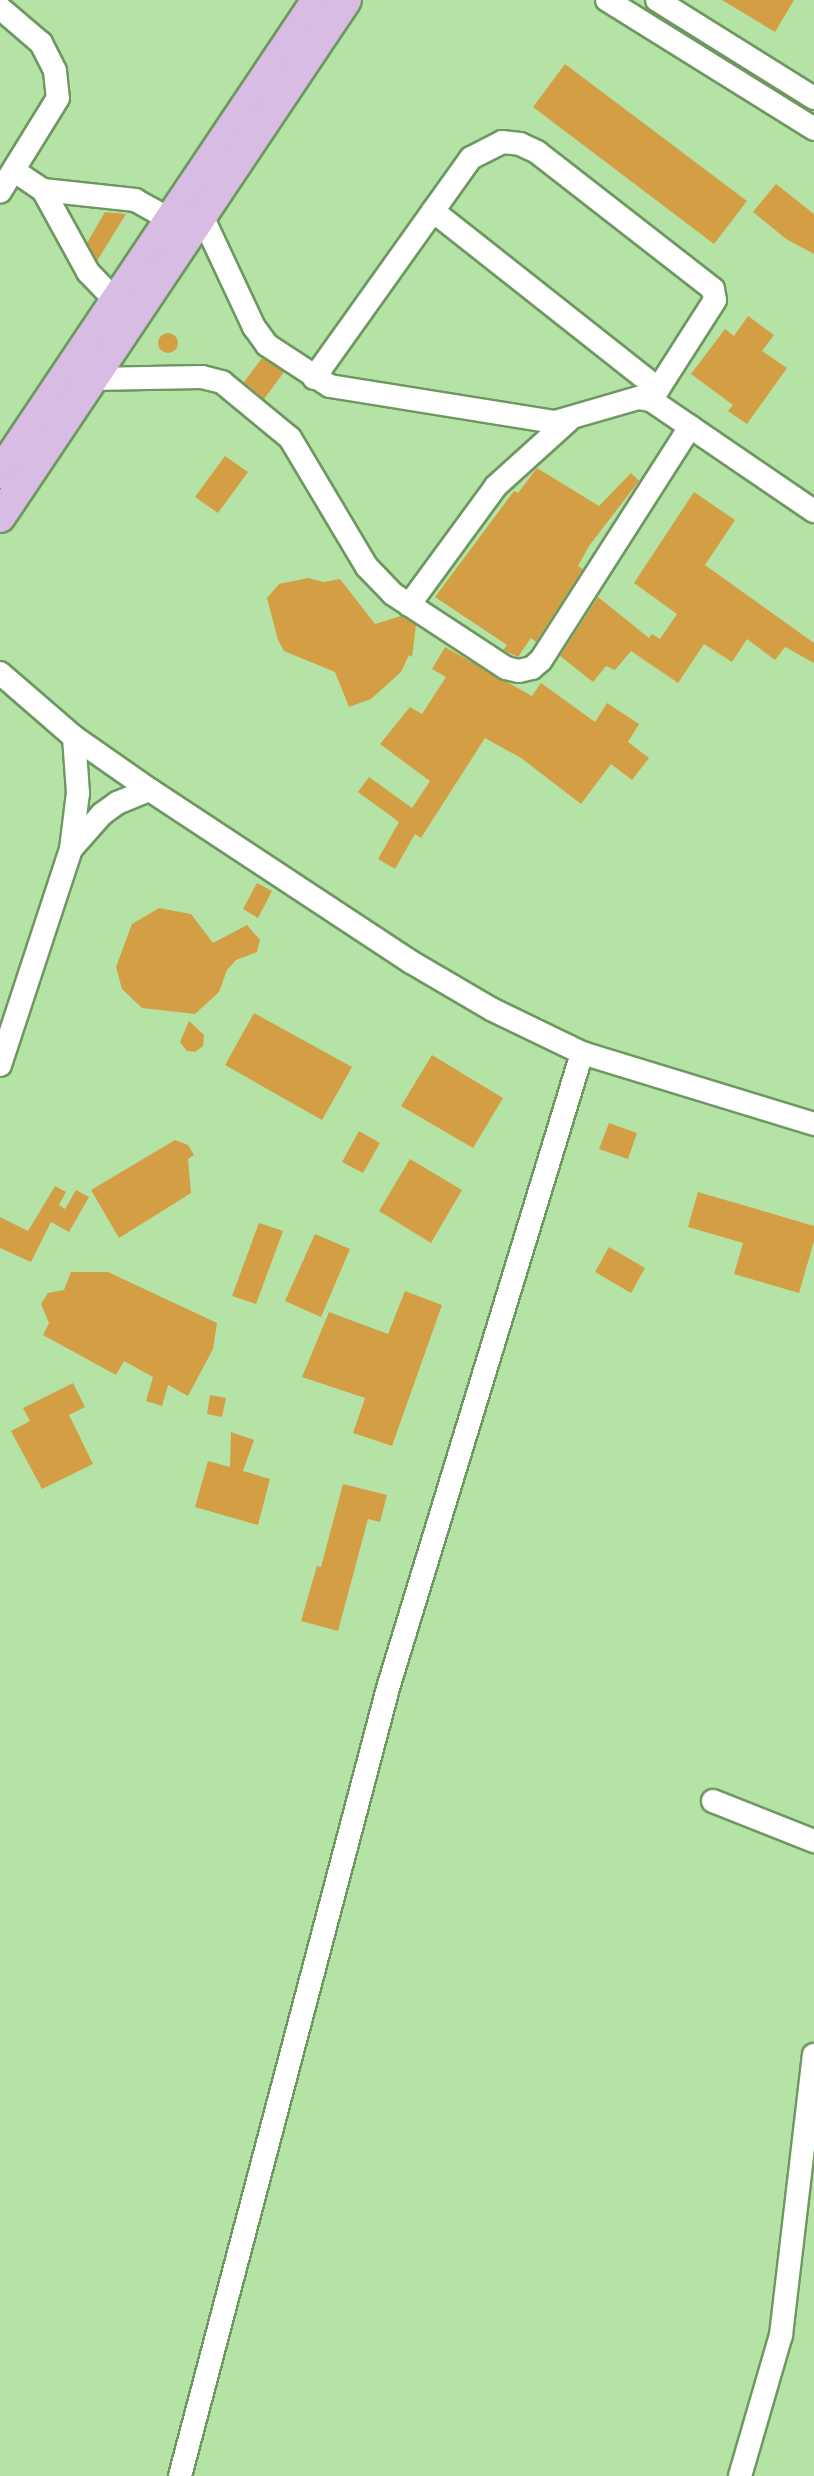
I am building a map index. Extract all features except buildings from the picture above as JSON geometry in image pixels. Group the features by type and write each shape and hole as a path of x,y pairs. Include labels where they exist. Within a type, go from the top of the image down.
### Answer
{"main road":[{"path":"0,516 82,372 115,300 316,0"},
{"path":"0,473 82,372 201,214 346,0"}],"street":[{"path":"607,0 814,129"},
{"path":"657,0 814,98"},
{"path":"0,8 41,43 55,71 58,98 16,172 0,192"},
{"path":"201,214 254,327 267,345 314,378 330,386 555,422 568,421 654,394 715,300 707,281 520,144 502,142 471,158 314,378"},
{"path":"16,172 43,189 135,200 168,218"},
{"path":"43,189 88,272 115,300"},
{"path":"433,211 654,394 690,427 814,511"},
{"path":"82,372 202,377 222,382 282,428 367,567 393,594 506,668 532,668 690,427"},
{"path":"409,605 496,486 568,421"},
{"path":"0,673 74,737 150,790 411,962 491,1009 582,1053 814,1124"},
{"path":"0,1065 71,849 78,793 74,737"},
{"path":"71,849 102,814 117,803 150,790"},
{"path":"180,2476 388,1688 582,1053"},
{"path":"713,1801 814,1841"},
{"path":"740,2476 781,2335 814,2055"}]}
